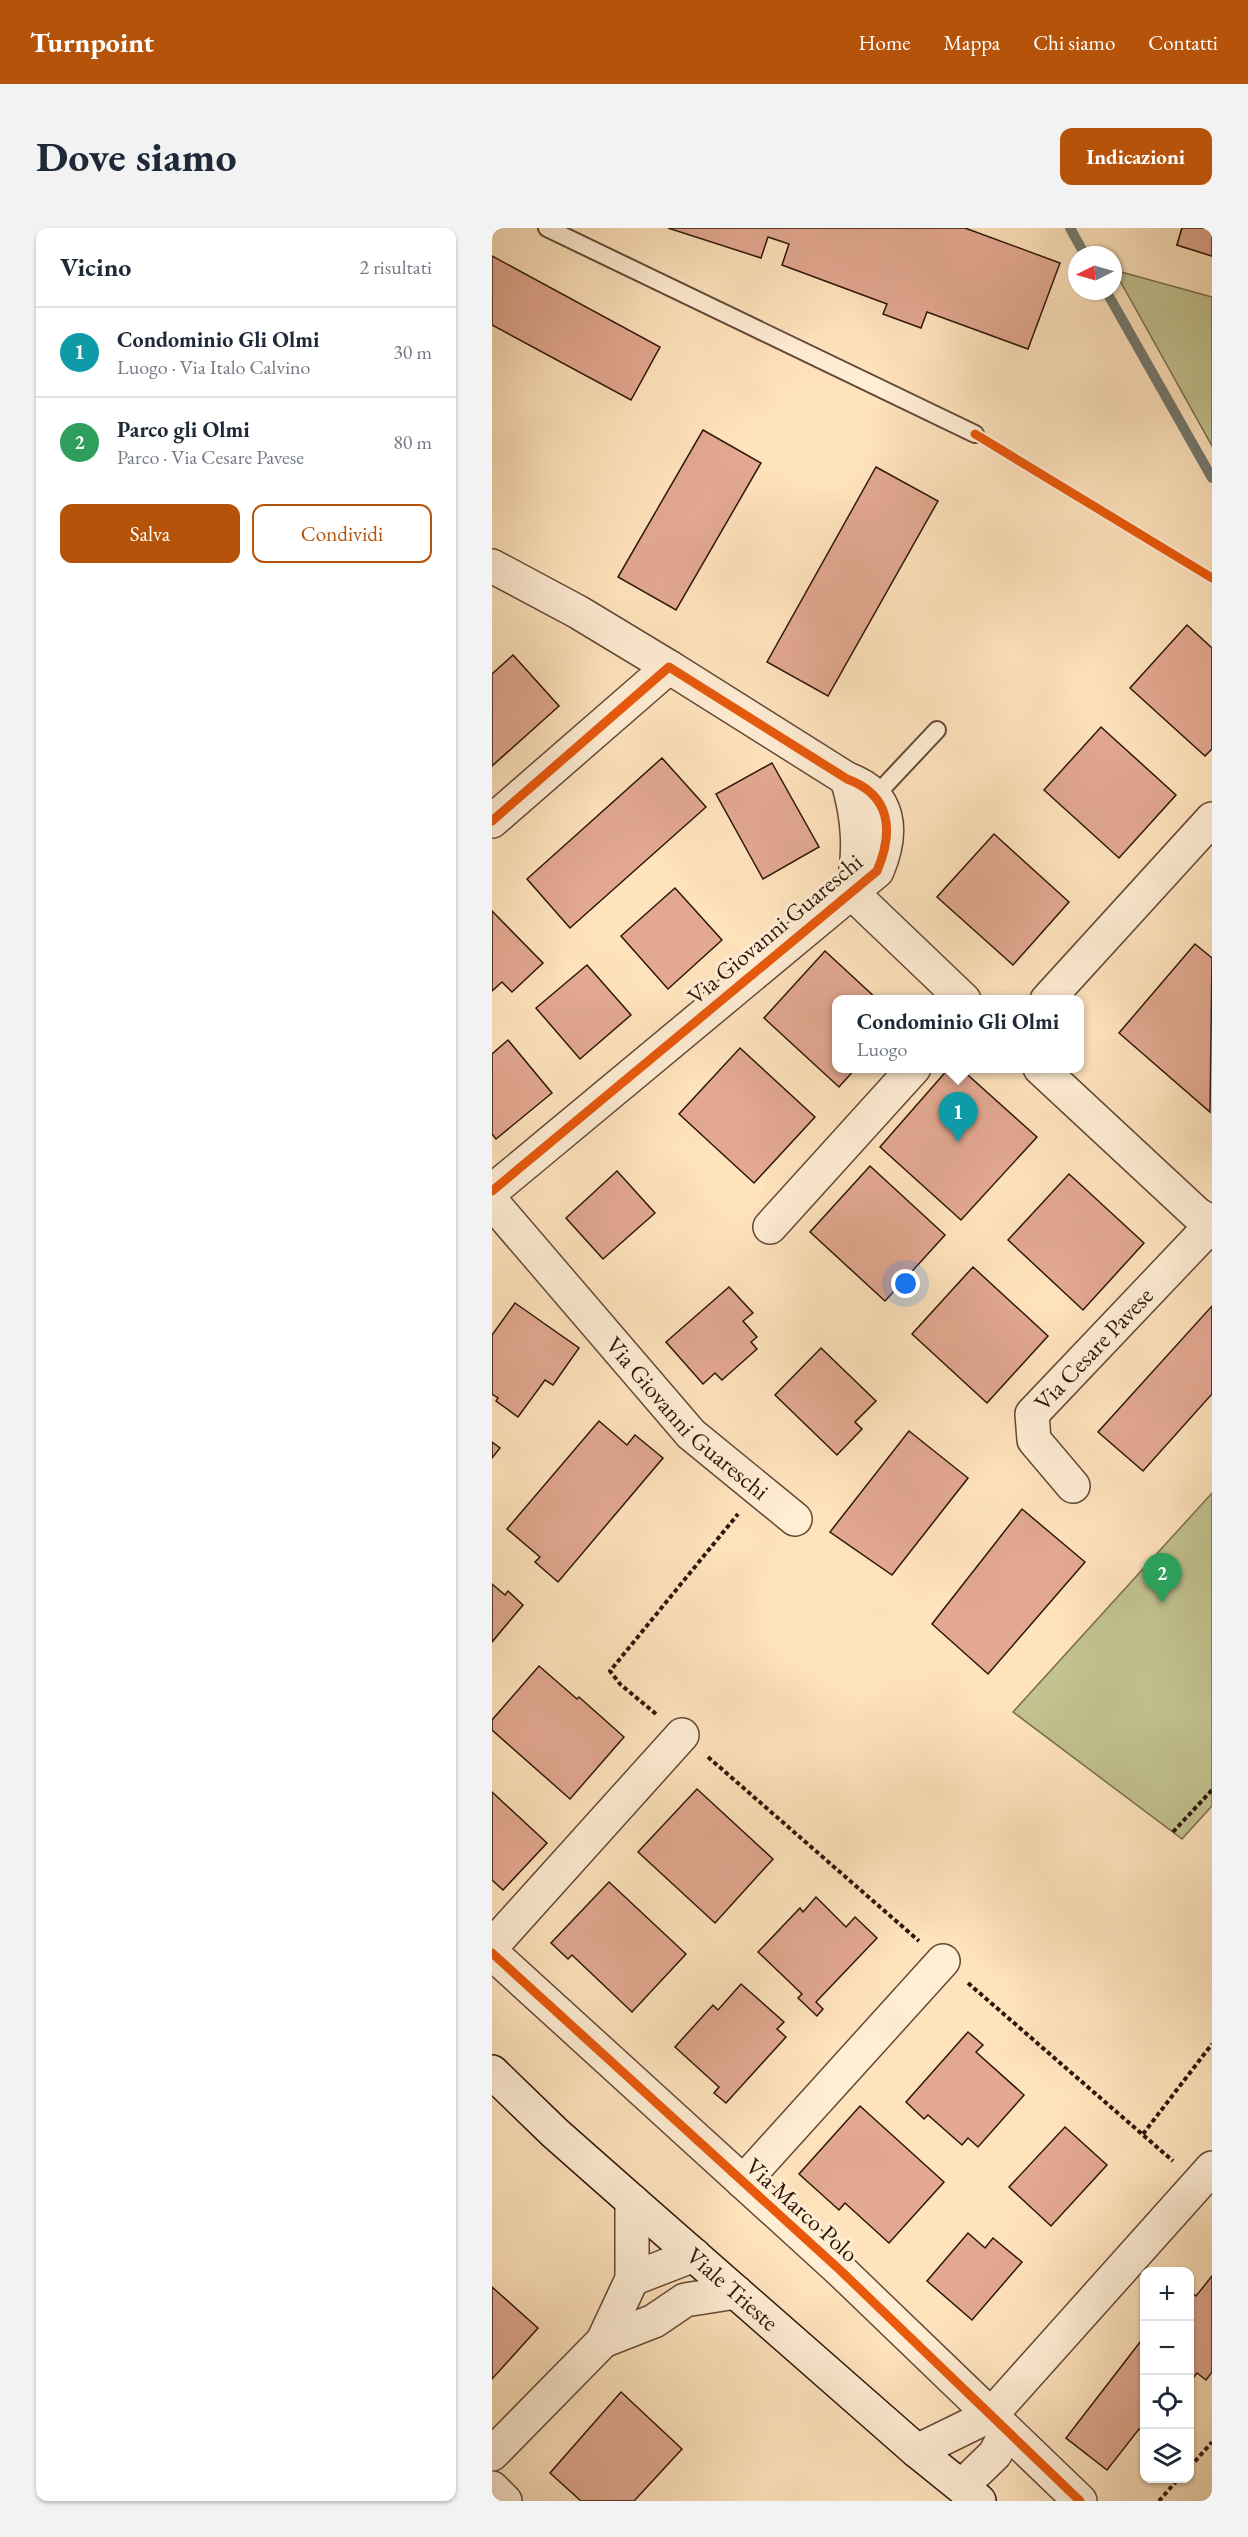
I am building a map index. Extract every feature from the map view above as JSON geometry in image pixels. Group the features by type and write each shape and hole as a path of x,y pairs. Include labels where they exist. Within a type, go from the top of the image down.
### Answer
{"street":[{"path":"492,566 578,612 876,795"},
{"path":"492,821 669,667"},
{"name":"Via Giovanni Guareschi","path":"847,779 855,806 859,835 858,862 852,893"},
{"name":"Via Giovanni Guareschi","path":"492,1191 877,871 885,852 886,831 883,809 876,795"},
{"path":"1051,995 1212,819"},
{"path":"852,893 960,995"},
{"path":"770,1227 909,1073"},
{"path":"1046,1073 1197,1214 1210,1220"},
{"name":"Via Giovanni Guareschi","path":"492,1202 691,1434 795,1519"},
{"name":"Via Cesare Pavese","path":"1073,1486 1034,1440 1032,1414 1203,1234 1210,1220"},
{"path":"492,1946 682,1735"},
{"name":"Via Marco Polo","path":"492,1953 842,2271 1080,2501"},
{"name":"Via Marco Polo","path":"743,2182 943,1961"},
{"name":"Viale Trieste","path":"492,2072 555,2133 632,2201 917,2451 970,2493"},
{"path":"917,2451 999,2423 1206,2176"},
{"path":"492,2454 603,2341 632,2279 632,2201"},
{"path":"632,2279 694,2255"},
{"path":"685,2300 694,2255"},
{"path":"603,2341 654,2321 685,2300 736,2292"},
{"path":"970,2493 995,2454 999,2423"},
{"path":"492,2488 505,2501"}],"lane":[{"path":"547,228 975,434"},
{"path":"876,795 937,730"}],"path":[{"path":"759,1489 610,1671 620,1684 1143,2134 1206,2176"},
{"path":"1173,1832 1212,1790"},
{"path":"1143,2134 1212,2044"},
{"path":"1194,2462 1212,2442"},
{"path":"1159,2501 1175,2483"}],"green space":[{"path":"1122,272 1212,297 1212,446 1122,284"},
{"path":"1212,1493 1212,1806 1182,1839 1013,1712"}],"building":[{"path":"668,228 965,228 1060,263 1028,349 927,312 921,328 883,314 887,304 782,265 789,244 768,237 761,258"},
{"path":"1182,228 1212,228 1212,256 1177,245"},
{"path":"1182,228 1212,228 1212,256 1177,245"},
{"path":"492,256 660,347 631,400 492,325"},
{"path":"703,430 761,463 676,610 618,577"},
{"path":"876,467 938,501 828,696 767,662"},
{"path":"1187,625 1212,648 1212,749 1205,756 1130,688"},
{"path":"513,655 559,706 492,766 492,674"},
{"path":"1101,727 1176,795 1119,858 1044,790"},
{"path":"662,758 706,807 570,928 527,879"},
{"path":"772,763 819,847 763,879 716,794"},
{"path":"994,834 1069,902 1013,965 937,897"},
{"path":"675,888 722,940 668,989 621,936"},
{"path":"492,911 543,963 512,992 502,982 492,991"},
{"path":"1195,944 1212,958 1210,1112 1119,1033"},
{"path":"825,951 873,995 832,995 832,1073 852,1073 839,1087 764,1018"},
{"path":"587,965 631,1015 580,1059 536,1008"},
{"path":"508,1040 552,1093 496,1139 492,1134 492,1054"},
{"path":"740,1048 815,1117 754,1183 679,1114"},
{"path":"945,1073 966,1073 1037,1137 961,1220 880,1147"},
{"path":"870,1166 945,1235 885,1301 810,1232"},
{"path":"617,1171 655,1213 603,1259 566,1218"},
{"path":"1069,1174 1144,1243 1083,1310 1008,1240"},
{"path":"973,1267 1048,1336 987,1403 912,1334"},
{"path":"729,1287 753,1313 743,1321 757,1337 751,1342 757,1349 722,1380 715,1373 703,1384 666,1342"},
{"path":"515,1303 579,1348 553,1385 545,1380 518,1417 496,1401 498,1398 492,1394 492,1335"},
{"path":"1212,1306 1212,1394 1143,1471 1098,1432"},
{"path":"821,1348 876,1401 855,1422 862,1429 837,1455 775,1395"},
{"path":"599,1421 627,1445 635,1435 663,1458 558,1582 535,1562 540,1557 507,1529"},
{"path":"909,1431 968,1478 892,1575 830,1532"},
{"path":"492,1442 500,1448 492,1458"},
{"path":"1022,1509 1085,1562 988,1674 932,1624"},
{"path":"492,1584 505,1595 508,1591 523,1605 492,1642"},
{"path":"539,1666 577,1699 579,1697 624,1737 570,1799 492,1730 492,1720"},
{"path":"697,1789 773,1859 715,1923 638,1852"},
{"path":"492,1792 547,1843 503,1890 492,1880"},
{"path":"609,1882 686,1954 632,2012 572,1955 568,1959 551,1943"},
{"path":"816,1897 846,1927 855,1917 877,1938 816,2002 823,2009 817,2016 798,1998 802,1994 758,1952 800,1908 803,1912"},
{"path":"741,1984 784,2022 777,2029 786,2037 726,2103 714,2093 719,2087 675,2047 713,2005 718,2010"},
{"path":"968,2032 983,2045 976,2052 1024,2095 978,2147 968,2138 962,2145 928,2115 924,2119 906,2102"},
{"path":"860,2106 944,2182 889,2243 845,2203 839,2210 799,2174"},
{"path":"1065,2127 1107,2165 1051,2226 1009,2187"},
{"path":"968,2233 985,2248 993,2238 1022,2262 972,2320 927,2281"},
{"path":"1212,2276 1212,2372 1206,2380 1197,2373 1194,2377 1194,2294 1196,2296"},
{"path":"492,2287 538,2328 492,2379"},
{"path":"1140,2342 1140,2430 1107,2470 1066,2438"},
{"path":"621,2392 682,2449 634,2501 581,2501 550,2473"}],"waterway":[{"path":"1070,228 1080,246"},
{"path":"1111,300 1212,478"}],"cycle path":[{"path":"975,434 1212,578"},
{"path":"492,821 669,667 873,794 885,816 887,829 886,842 877,871 492,1191"},
{"path":"492,1953 841,2271 1080,2501"}],"place":[{"name":"Condominio Gli Olmi","path":"958,1142"},
{"name":"Parco gli Olmi","path":"1162,1603"}]}
